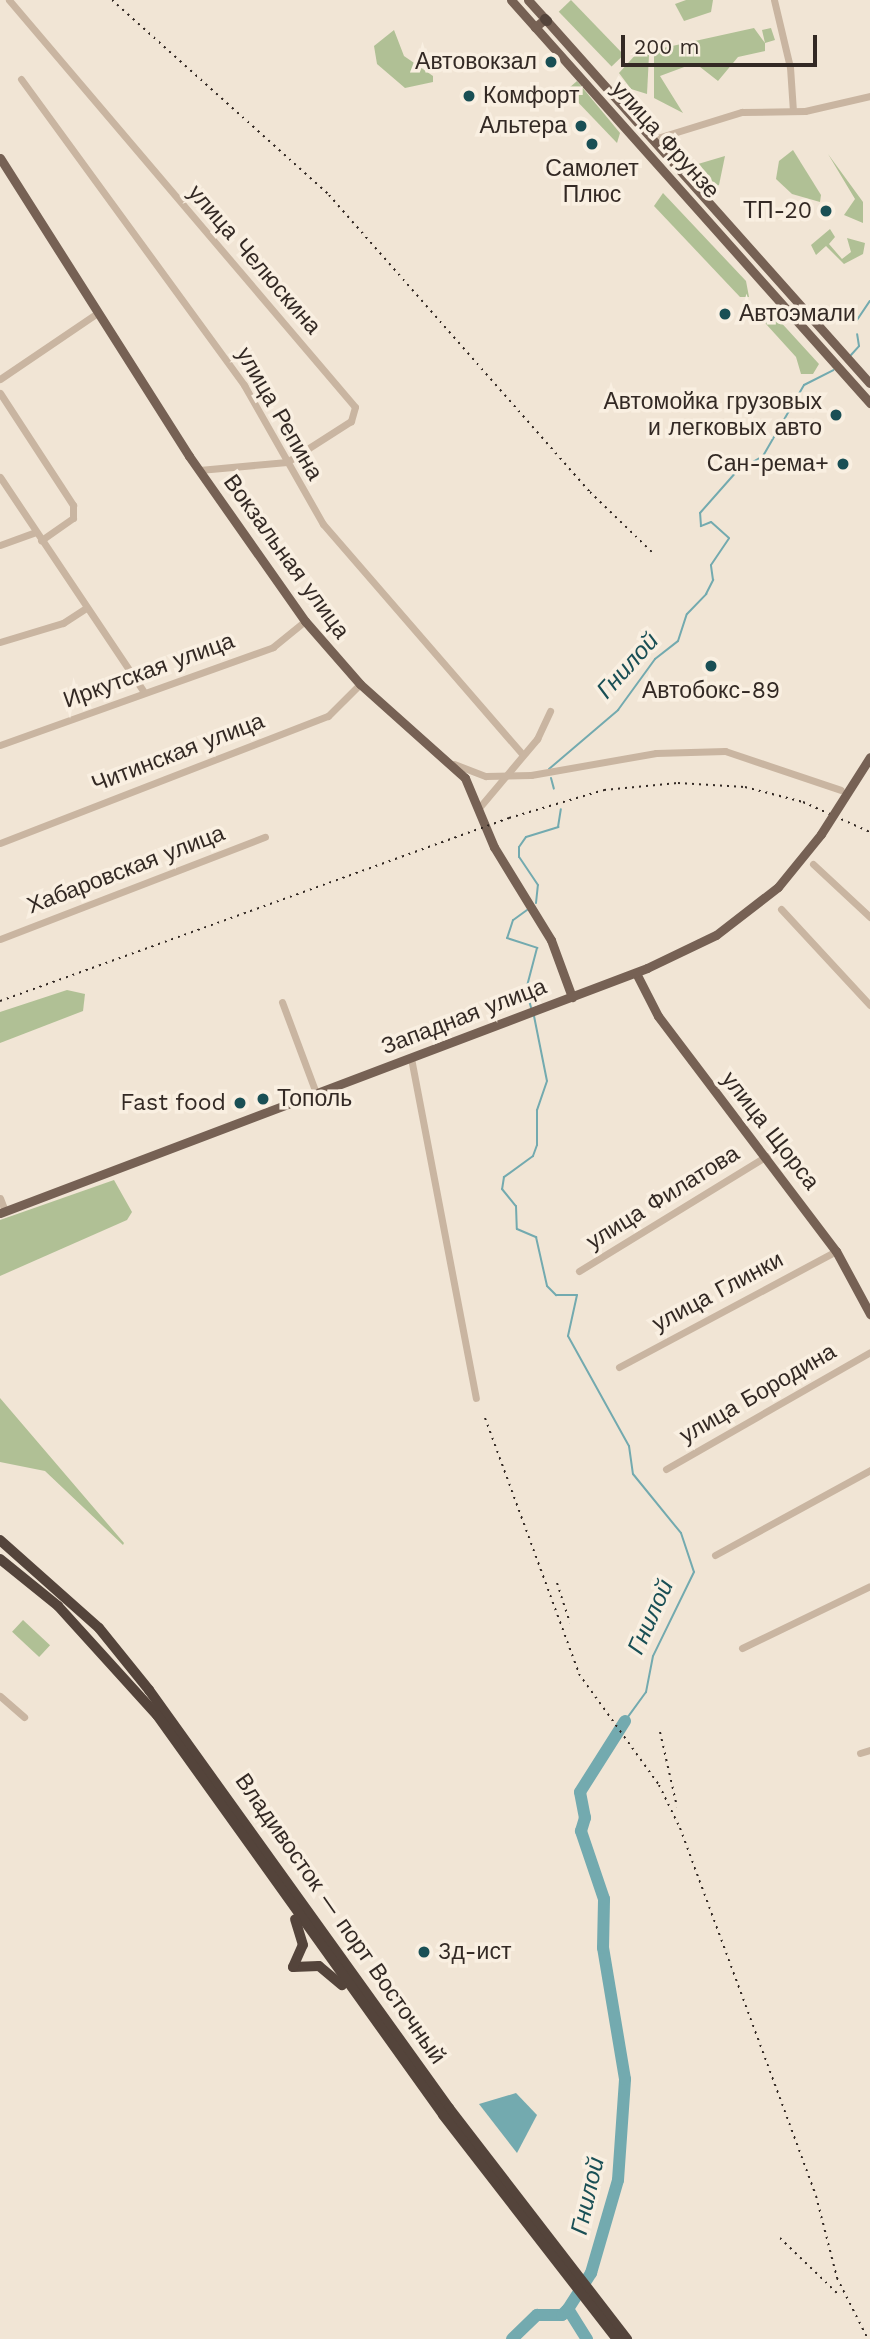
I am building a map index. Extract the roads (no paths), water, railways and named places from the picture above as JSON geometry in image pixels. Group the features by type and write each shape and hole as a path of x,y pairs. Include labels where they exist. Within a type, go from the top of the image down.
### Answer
{"highway":[{"name":"Владивосток — порт Восточный","path":"0,1540 99,1628 212,1775 323,1936 568,2272"},
{"name":"Владивосток — порт Восточный","path":"0,1559 106,1653 214,1796 384,2034 595,2306 617,2339"},
{"path":"262,1863 302,1933 293,1967 327,1970 384,2034"},
{"name":"Владивосток — порт Восточный","path":"595,2306 627,2339"}],"main road":[{"name":"улица Фрунзе","path":"511,0 870,403"},
{"name":"улица Фрунзе","path":"528,0 870,383"},
{"path":"535,27 546,20"},
{"name":"Вокзальная улица","path":"0,158 96,314 199,470 305,621 360,684 454,764 494,847 551,940 572,997"},
{"name":"Западная улица","path":"3,1212 636,973 716,934 778,887 821,834 870,757"},
{"name":"улица Щорса","path":"636,973 658,1016 767,1156 836,1251 870,1314"}],"street":[{"name":"улица Челюскина","path":"9,0 352,402 351,421 287,462 199,470"},
{"path":"774,0 792,76 793,111"},
{"name":"улица Репина","path":"21,79 244,385 330,533 522,754"},
{"path":"654,139 742,112 793,111 870,96"},
{"path":"0,379 96,314"},
{"path":"0,393 73,505 73,518 41,540"},
{"path":"0,477 143,691"},
{"path":"0,545 35,532"},
{"path":"0,642 63,623 86,608"},
{"name":"Иркутская улица","path":"0,745 143,691 274,647 305,621"},
{"name":"Читинская улица","path":"0,843 328,716 360,684"},
{"path":"478,809 502,776 537,739 550,711"},
{"path":"454,764 502,776 656,753 714,750 770,762 841,790"},
{"name":"Хабаровская улица","path":"0,939 265,837"},
{"path":"813,864 870,917"},
{"path":"781,909 870,1005"},
{"path":"282,1002 316,1093"},
{"path":"411,1058 476,1398"},
{"name":"улица Филатова","path":"579,1271 767,1156"},
{"path":"0,1198 3,1212"},
{"name":"улица Глинки","path":"619,1367 836,1251"},
{"name":"улица Бородина","path":"666,1469 870,1352"},
{"path":"715,1555 870,1470"},
{"path":"742,1648 870,1586"},
{"path":"0,1696 24,1717"},
{"path":"860,1753 870,1750"}],"water":[{"path":"516,2093 537,2115 517,2153 479,2104"}],"waterway":[{"name":"Гнилой","path":"857,320 870,301"},
{"name":"Гнилой","path":"851,355 859,346 857,334"},
{"name":"Гнилой","path":"549,769 618,710 655,659 678,641 687,614 706,594 713,580 711,565 729,538 711,522 701,526 700,513 737,471 763,456 804,385 833,370"},
{"name":"Гнилой","path":"551,778 554,789"},
{"name":"Гнилой","path":"536,903 538,885 519,857 519,847 526,837 558,827 561,809"},
{"name":"Гнилой","path":"527,910 513,920 507,938 537,948 526,990 531,1007"},
{"name":"Гнилой","path":"534,1016 547,1081 537,1110 537,1145 533,1156 504,1177 502,1189 516,1206 517,1229 536,1237 547,1286 556,1295 577,1295 568,1336 629,1446 633,1474 681,1533 694,1572 653,1656 646,1692 625,1721"},
{"name":"Гнилой","path":"512,2339 537,2315 562,2315 568,2309 591,2273 618,2180 625,2079 603,1948 604,1899 581,1831 585,1818 580,1792 625,1721"},
{"name":"Гнилой","path":"568,2309 587,2339"}],"railway":[{"path":"112,0 329,195 590,492 652,552"},
{"path":"0,1001 509,818 604,790 678,783 745,787 803,802 870,832"},
{"path":"485,1418 579,1674 659,1785 680,1828 816,2196 837,2278 868,2339"},
{"path":"557,1583 570,1623"},
{"path":"660,1732 677,1807"},
{"path":"780,2238 839,2295"}],"place":[{"name":"Автовокзал","path":"551,62"},
{"name":"Комфорт","path":"469,96"},
{"name":"Альтера","path":"581,126"},
{"name":"Самолет Плюс","path":"592,144"},
{"name":"ТП-20","path":"826,211"},
{"name":"Автоэмали","path":"725,314"},
{"name":"Автомойка грузовых и легковых авто","path":"836,415"},
{"name":"Сан-рема+","path":"843,464"},
{"name":"Автобокс-89","path":"711,666"},
{"name":"Тополь","path":"263,1099"},
{"name":"Fast food","path":"240,1103"},
{"name":"3д-ист","path":"424,1952"}]}
